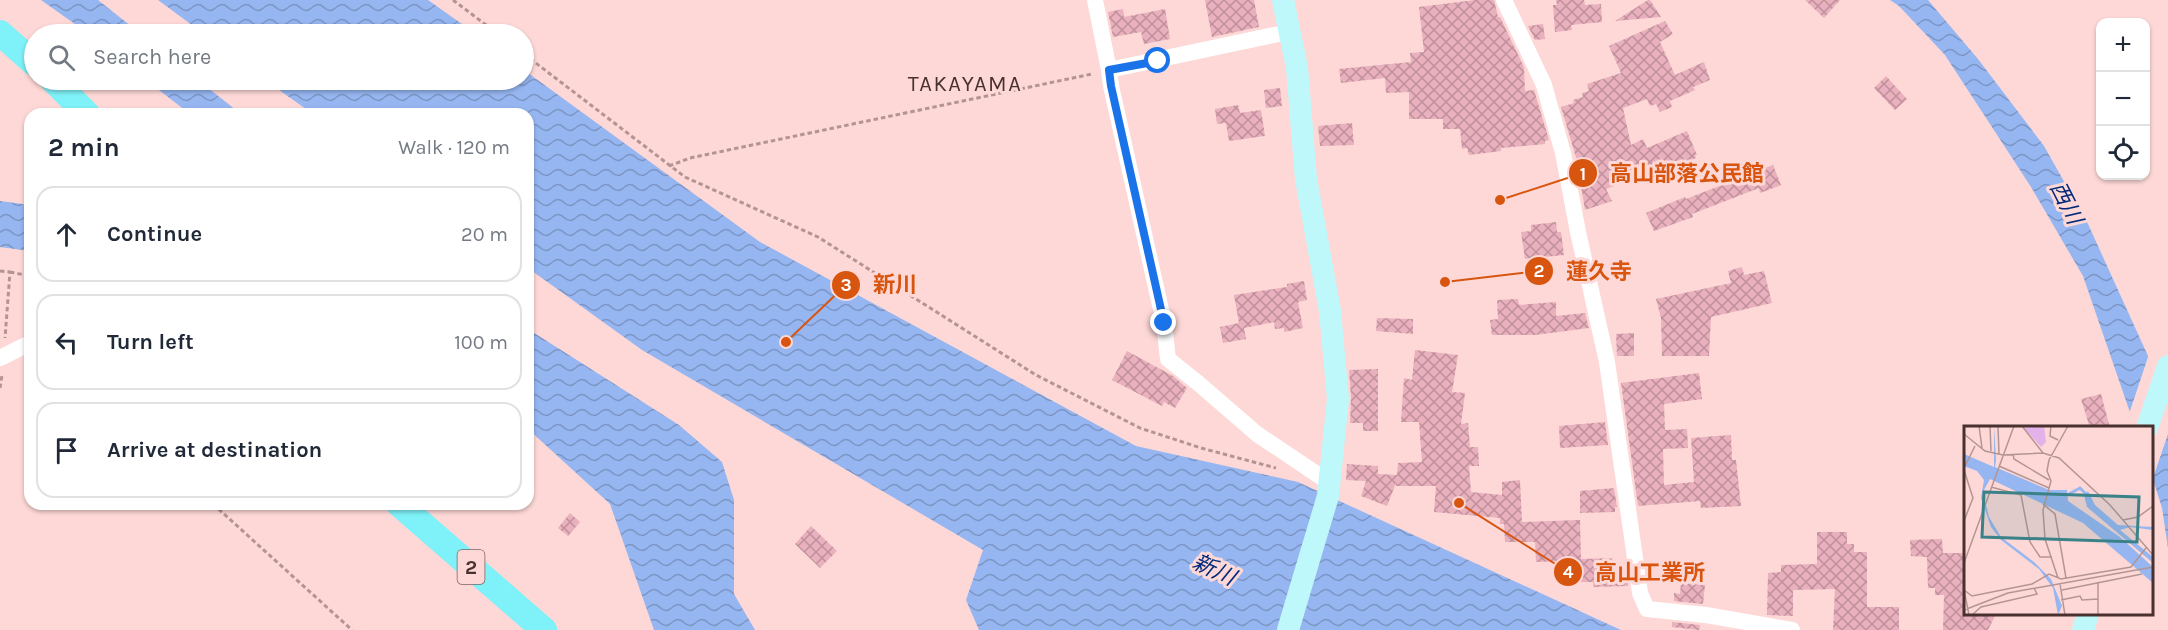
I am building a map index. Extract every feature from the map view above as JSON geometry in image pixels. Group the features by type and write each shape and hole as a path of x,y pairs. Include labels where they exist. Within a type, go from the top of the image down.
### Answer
{"main road":[{"path":"0,33 24,54"},
{"path":"63,90 81,108"},
{"name":"2","path":"406,510 544,630"}],"street":[{"path":"1095,0 1111,86 1164,323 1168,359 1257,434 1329,489"},
{"path":"1283,0 1297,68 1306,179 1330,310 1338,399 1329,489 1288,630"},
{"path":"1504,0 1544,85 1563,153 1607,363 1640,593 1647,609 1706,615 1792,630"},
{"path":"1109,70 1288,32"},
{"path":"2,356 24,346"},
{"path":"2148,426 2168,366"},
{"path":"2083,630 2088,615"}],"path":[{"path":"453,0 485,24"},
{"path":"534,62 684,177 818,237 1036,375 1140,428 1201,448 1276,468"},
{"path":"669,165 690,158 1109,70"},
{"path":"0,271 24,275"},
{"path":"0,388 10,272"},
{"path":"220,510 352,630"}],"water":[{"path":"41,0 98,0 128,24 75,24"},
{"path":"158,0 428,0 462,24 190,24"},
{"name":"西川","path":"1890,0 1928,0 1978,59 2044,146 2088,224 2168,400 2168,548 2162,508 2153,479 2153,426 2135,426 2083,276 2031,187 1945,55 1899,6"},
{"path":"534,77 760,242 1136,446 1298,482 1621,630 979,630 966,600 983,550 642,350 534,272 534,108 305,108 279,90 534,90"},
{"path":"159,90 211,90 233,108 182,108"},
{"path":"0,201 24,204 24,250 0,247"},
{"path":"534,333 679,425 722,462 734,500 734,594 755,630 654,630 610,504 534,434"}],"pier":[{"path":"2150,351 2168,392 2168,434 2153,478 2153,426 2131,426 2128,417"}],"building":[{"path":"1205,0 1254,0 1259,27 1212,37"},
{"path":"1494,0 1498,17 1524,67 1525,91 1534,90 1549,140 1545,141 1545,144 1501,148 1501,151 1469,155 1467,148 1462,149 1460,129 1443,129 1443,119 1409,119 1409,92 1386,93 1385,78 1341,83 1339,69 1411,62 1410,53 1424,52 1419,7"},
{"path":"1556,0 1584,0 1585,5 1601,4 1602,22 1571,25 1572,30 1555,32 1553,5 1557,5"},
{"path":"1648,0 1661,17 1615,21"},
{"path":"1805,0 1840,0 1824,18"},
{"path":"1123,9 1124,17 1165,9 1170,39 1144,44 1141,32 1113,37 1108,12"},
{"path":"1665,21 1673,34 1660,42 1675,75 1704,62 1710,80 1693,87 1695,90 1670,101 1672,107 1660,112 1656,104 1650,106 1647,99 1623,108 1631,145 1643,139 1647,148 1687,131 1697,155 1695,155 1696,158 1635,183 1634,178 1606,189 1612,201 1585,210 1577,161 1561,107 1583,97 1582,93 1589,91 1587,84 1621,73 1609,46"},
{"path":"1543,24 1545,39 1535,40 1528,26"},
{"path":"1886,76 1907,99 1895,110 1874,88"},
{"path":"1280,88 1282,106 1266,108 1264,90"},
{"path":"1238,105 1240,113 1261,110 1265,136 1229,141 1226,123 1217,124 1215,109"},
{"path":"1352,123 1354,145 1320,146 1318,126"},
{"path":"1773,165 1781,185 1760,193 1759,188 1692,214 1693,217 1654,231 1646,213"},
{"path":"1556,222 1557,232 1561,232 1564,255 1525,259 1521,232 1531,231 1531,225"},
{"path":"1742,267 1744,275 1764,271 1772,303 1711,317 1709,356 1662,356 1661,318 1656,299 1731,283 1728,271"},
{"path":"1304,281 1307,300 1298,302 1303,328 1284,332 1284,328 1275,329 1274,322 1244,328 1246,339 1223,343 1220,327 1239,323 1234,295 1287,287 1287,284"},
{"path":"1518,299 1519,305 1556,302 1556,316 1585,313 1589,328 1535,335 1492,335 1490,320 1498,319 1497,300"},
{"path":"1377,318 1413,319 1413,334 1376,331"},
{"path":"1634,333 1634,356 1617,356 1616,334"},
{"path":"1415,350 1458,355 1452,392 1465,393 1461,424 1468,423 1470,447 1478,447 1479,466 1469,466 1471,492 1502,495 1502,482 1520,480 1522,522 1580,520 1581,559 1612,558 1613,574 1627,577 1628,586 1594,587 1593,582 1568,582 1567,561 1536,562 1535,542 1505,542 1504,524 1500,524 1500,518 1434,512 1436,486 1396,486 1396,483 1387,506 1361,496 1366,481 1346,480 1347,464 1378,466 1378,474 1397,475 1398,463 1422,462 1419,422 1401,422 1404,378 1412,380"},
{"path":"1127,351 1173,376 1187,388 1175,408 1164,402 1162,406 1112,380"},
{"path":"1378,369 1378,431 1363,431 1363,423 1350,423 1349,370"},
{"path":"1699,373 1702,399 1664,404 1665,430 1687,429 1688,448 1663,449 1664,485 1694,482 1691,438 1731,435 1732,460 1736,460 1741,506 1701,508 1700,501 1638,506 1621,383"},
{"path":"2101,394 2109,426 2089,426 2081,399"},
{"path":"1605,422 1608,445 1560,448 1559,426"},
{"path":"1614,488 1617,507 1615,507 1615,512 1580,513 1580,491"},
{"path":"570,513 580,522 568,536 558,528"},
{"path":"811,526 837,551 820,568 795,544"},
{"path":"1817,532 1847,532 1847,544 1854,544 1854,552 1867,552 1867,607 1899,607 1899,630 1833,630 1835,589 1793,590 1793,616 1767,615 1768,573 1781,572 1781,565 1817,564"},
{"path":"1942,539 1943,553 1964,553 1964,615 1996,615 1988,630 1943,630 1944,595 1935,595 1935,588 1928,588 1927,557 1911,556 1910,540"},
{"path":"1681,583 1705,585 1703,604 1674,601 1674,593 1680,594"},
{"path":"1672,622 1700,625 1699,630 1672,627"}],"place":[{"name":"高山部落公民館","path":"1500,200"},
{"name":"蓮久寺","path":"1445,282"},
{"name":"新川","path":"786,342"},
{"name":"高山工業所","path":"1459,503"}],"district":[{"name":"TAKAYAMA","path":"965,84"}],"route":[{"path":"1158,61 1109,70 1164,323"}]}
